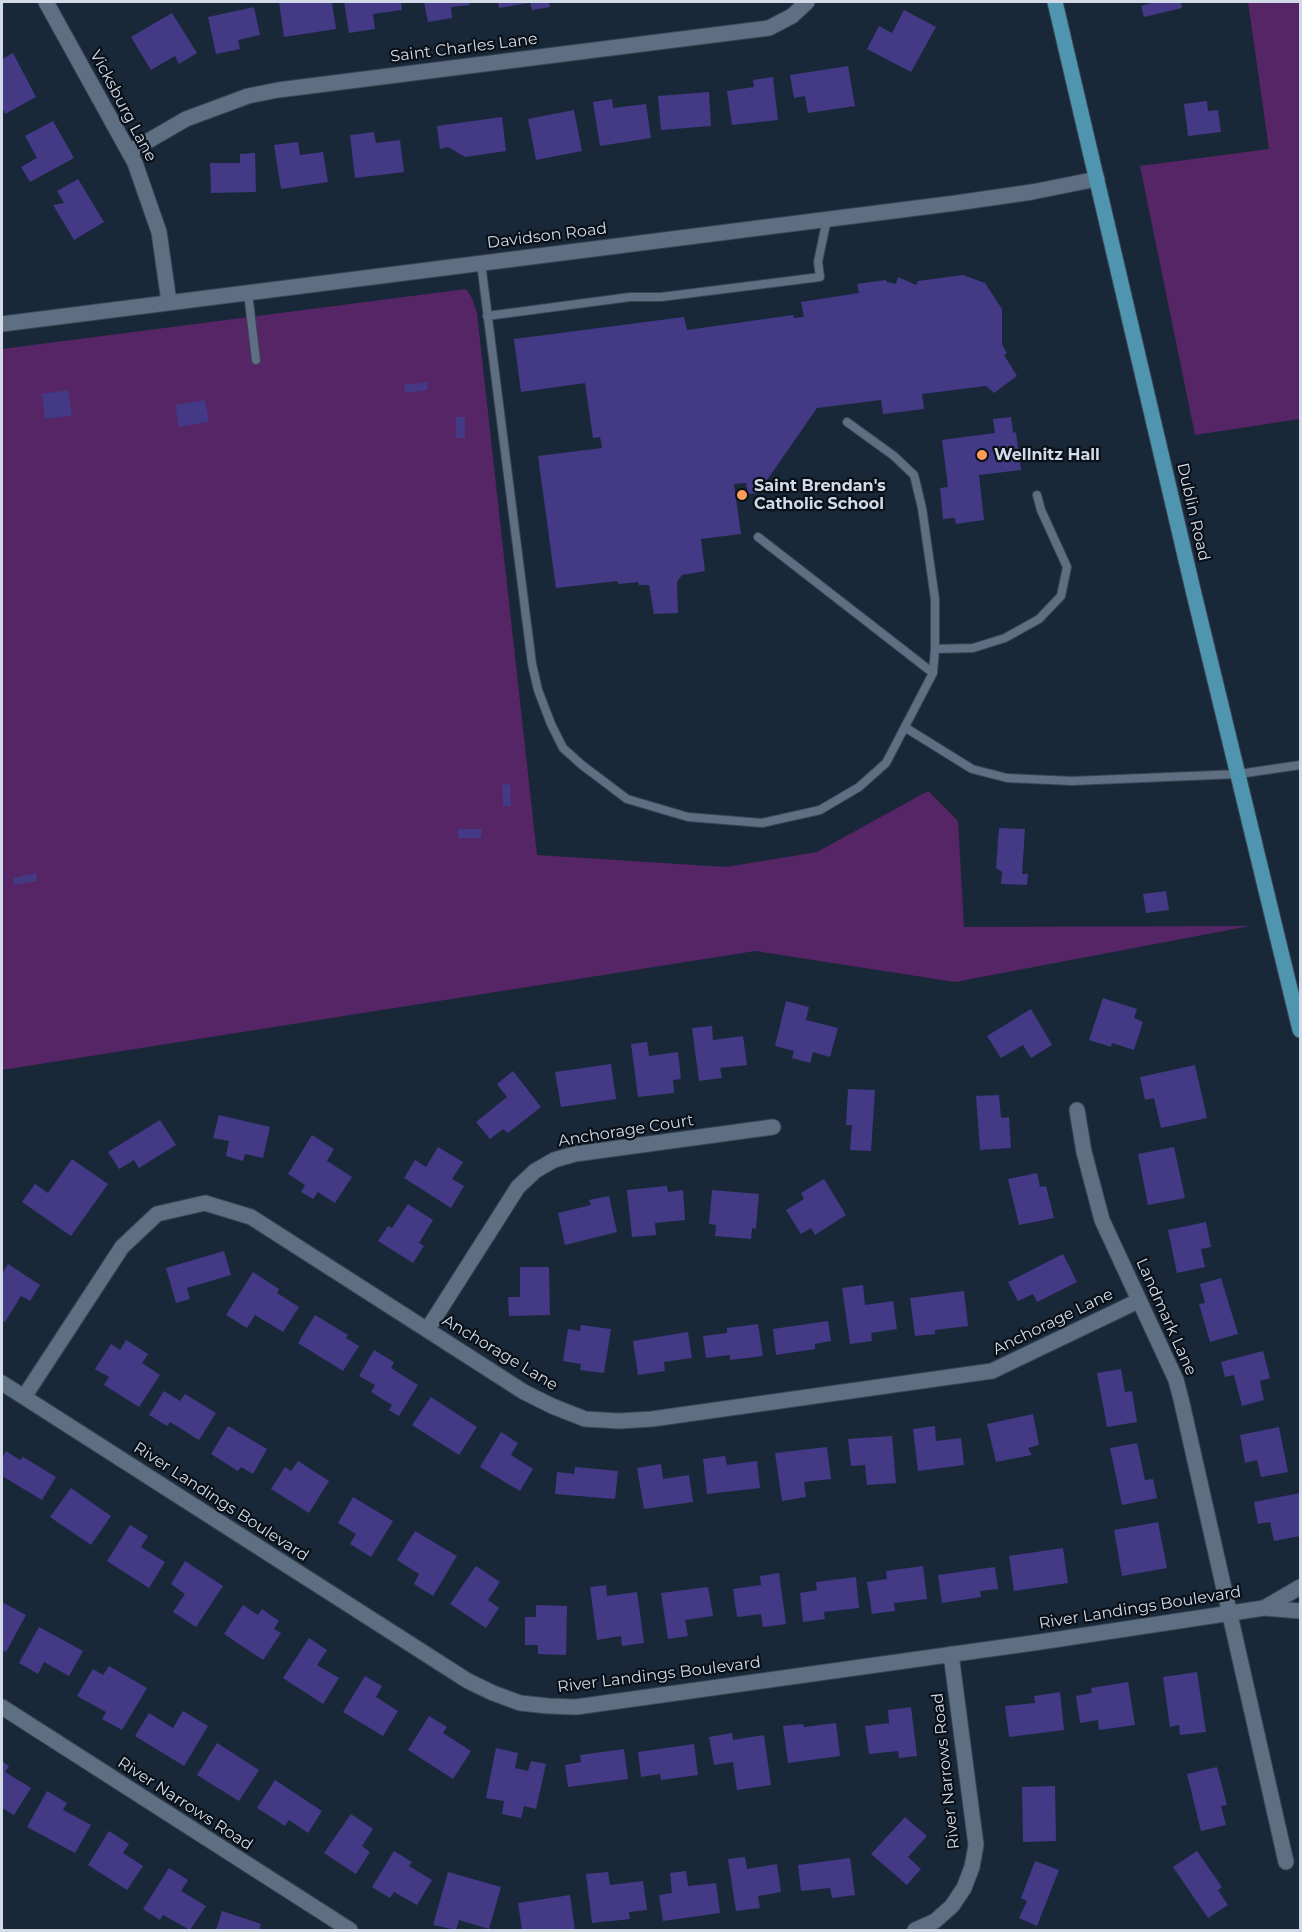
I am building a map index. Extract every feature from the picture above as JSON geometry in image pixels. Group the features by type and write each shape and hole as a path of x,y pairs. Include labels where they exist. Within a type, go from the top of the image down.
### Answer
{"main road":[{"name":"Dublin Road","path":"1055,2 1194,594 1300,1030"}],"street":[{"name":"Vicksburg Lane","path":"46,2 135,163 159,232 169,303"},
{"name":"Saint Charles Lane","path":"129,152 186,119 248,96 278,90 769,28 792,16 807,2"},
{"name":"Davidson Road","path":"2,324 827,219 1021,193 1096,179"},
{"name":"Landmark Lane","path":"1077,1110 1084,1152 1102,1220 1176,1380 1286,1862"},
{"name":"Anchorage Court","path":"427,1330 518,1186 535,1171 554,1160 575,1154 773,1127"},
{"name":"Anchorage Lane","path":"24,1397 122,1247 157,1214 205,1203 251,1218 524,1392 585,1419 619,1421 652,1419 992,1371 1138,1301"},
{"name":"River Landings Boulevard","path":"2,1383 468,1681 520,1703 576,1707 1264,1608 1300,1611"},
{"name":"River Landings Boulevard","path":"1264,1608 1300,1587"},
{"name":"River Narrows Road","path":"915,1930 935,1921 952,1906 964,1888 972,1867 976,1845 951,1654"},
{"name":"River Narrows Road","path":"2,1707 332,1926 350,1930"}],"lane":[{"path":"487,316 630,297 661,297 820,277 818,262 827,219"},
{"path":"481,263 531,664 538,690 550,724 563,748 627,799 688,817 762,823 820,810 859,787 886,763 933,673 935,599 922,508 914,475 894,456 847,422"},
{"path":"248,292 256,360"},
{"path":"935,649 973,648 1005,638 1039,620 1061,596 1068,567 1041,510 1037,495"},
{"path":"758,537 933,673"},
{"path":"906,728 972,769 1006,778 1072,781 1239,774 1300,765"}],"shaded area":[{"path":"1248,2 1300,2 1300,419 1195,435 1140,166 1269,149"},
{"path":"466,289 477,313 537,855 726,867 817,852 928,791 958,821 964,927 1250,926 955,982 755,951 2,1070 2,349"}],"building":[{"path":"279,2 332,2 336,29 284,37"},
{"path":"344,2 401,2 402,10 373,14 375,29 349,33"},
{"path":"424,2 469,2 470,5 451,7 452,18 428,22"},
{"path":"498,2 529,2 529,3 499,8"},
{"path":"530,2 549,2 550,7 532,10"},
{"path":"1155,2 1181,2 1182,8 1144,17 1141,6"},
{"path":"254,7 260,35 238,40 240,49 216,54 208,17"},
{"path":"904,10 936,27 911,72 867,49 879,26 892,33"},
{"path":"172,13 197,53 179,64 175,56 151,70 131,37"},
{"path":"13,53 36,97 5,114 2,107 2,59"},
{"path":"848,66 855,106 808,113 805,96 794,98 790,75"},
{"path":"773,77 778,120 732,125 727,91 754,87 753,80"},
{"path":"709,92 711,126 661,130 658,96"},
{"path":"612,99 613,108 646,104 651,138 600,146 593,102"},
{"path":"1207,101 1208,111 1218,110 1221,132 1188,136 1184,104"},
{"path":"574,110 582,151 536,160 528,119"},
{"path":"502,117 506,151 465,157 448,147 440,149 437,126"},
{"path":"53,121 74,158 30,182 21,167 37,158 25,136"},
{"path":"374,132 376,143 400,140 404,172 355,178 350,135"},
{"path":"298,142 300,155 323,152 328,182 281,189 274,145"},
{"path":"255,153 256,192 211,193 210,163 240,163 240,154"},
{"path":"78,179 104,222 74,240 53,205 64,203 57,191"},
{"path":"963,275 985,283 1002,309 1002,344 1007,353 1004,355 1017,376 994,393 986,386 922,394 924,409 883,414 881,400 817,408 758,493 748,494 746,483 734,484 741,534 701,539 705,571 682,575 677,582 678,613 654,614 649,585 639,585 638,582 619,584 617,581 556,588 538,456 602,448 600,437 593,438 585,383 521,392 514,339 684,317 687,330 793,315 794,318 804,317 801,302 859,293 857,284 886,280 896,284 898,277 916,285 918,281"},
{"path":"427,382 428,390 405,393 404,385"},
{"path":"68,390 72,416 45,419 42,394"},
{"path":"205,400 209,422 179,427 175,405"},
{"path":"456,417 465,417 465,438 456,438"},
{"name":"Wellnitz Hall","path":"1011,417 1013,433 1016,432 1021,470 979,475 984,520 956,524 955,518 943,519 940,488 948,487 942,440 995,433 993,419"},
{"path":"510,784 511,806 503,806 502,785"},
{"path":"999,828 1025,829 1022,874 1028,874 1027,885 1001,884 1002,872 996,868"},
{"path":"458,829 482,829 481,838 458,838"},
{"path":"36,873 37,881 14,885 13,878"},
{"path":"1166,891 1169,910 1146,913 1143,894"},
{"path":"1103,998 1137,1009 1134,1018 1143,1022 1134,1050 1112,1043 1111,1047 1089,1040"},
{"path":"786,1001 809,1007 806,1020 838,1028 830,1057 813,1052 810,1063 792,1058 794,1051 775,1046"},
{"path":"1031,1009 1052,1045 1031,1058 1023,1045 1001,1058 987,1036"},
{"path":"712,1026 713,1040 743,1036 747,1065 720,1068 722,1078 699,1081 692,1028"},
{"path":"647,1042 649,1056 678,1052 681,1079 673,1080 674,1093 638,1097 631,1044"},
{"path":"611,1064 616,1099 561,1107 555,1072"},
{"path":"1195,1065 1207,1118 1161,1128 1154,1098 1145,1100 1140,1077"},
{"path":"513,1071 541,1107 508,1133 503,1129 490,1139 476,1122 507,1097 497,1084"},
{"path":"848,1089 875,1090 871,1151 850,1150 852,1125 846,1125"},
{"path":"999,1095 1001,1118 1009,1117 1011,1148 980,1150 976,1096"},
{"path":"219,1115 270,1127 263,1158 245,1154 243,1161 226,1156 229,1141 213,1138"},
{"path":"160,1120 176,1145 139,1168 134,1160 119,1169 108,1152"},
{"path":"312,1135 334,1149 327,1161 352,1177 335,1203 318,1192 313,1199 301,1192 305,1185 288,1174"},
{"path":"438,1147 463,1162 452,1179 464,1186 451,1208 404,1178 415,1160 426,1167"},
{"path":"1174,1147 1185,1198 1148,1205 1138,1154"},
{"path":"72,1159 108,1184 71,1236 22,1202 35,1184 48,1193"},
{"path":"1037,1173 1040,1187 1046,1186 1054,1218 1019,1225 1008,1179"},
{"path":"824,1179 846,1215 815,1235 811,1228 801,1234 786,1210 804,1199 801,1193"},
{"path":"667,1186 668,1192 683,1190 685,1220 655,1223 656,1235 632,1237 627,1190"},
{"path":"712,1190 759,1194 756,1229 752,1228 751,1239 715,1236 716,1225 709,1224"},
{"path":"609,1196 617,1232 565,1245 558,1213 591,1205 589,1200"},
{"path":"408,1204 433,1220 419,1243 424,1246 413,1263 378,1241 388,1226 392,1228"},
{"path":"1206,1222 1211,1247 1201,1249 1205,1267 1177,1273 1168,1230"},
{"path":"224,1251 231,1275 187,1288 190,1299 176,1303 166,1268"},
{"path":"1063,1254 1077,1282 1037,1302 1033,1294 1018,1301 1008,1282"},
{"path":"8,1264 40,1285 30,1301 21,1296 5,1322 2,1320 2,1274"},
{"path":"520,1267 549,1267 550,1315 509,1316 508,1297 520,1297"},
{"path":"253,1272 279,1289 277,1293 299,1307 283,1332 255,1315 247,1328 226,1315"},
{"path":"1221,1278 1238,1334 1210,1342 1199,1304 1205,1303 1200,1284"},
{"path":"863,1285 865,1305 893,1301 897,1329 871,1333 872,1341 850,1344 842,1288"},
{"path":"964,1291 968,1326 935,1330 935,1334 915,1336 910,1298"},
{"path":"315,1315 348,1335 346,1338 359,1346 343,1371 298,1343"},
{"path":"828,1321 831,1341 815,1344 815,1349 776,1355 773,1329"},
{"path":"758,1324 763,1356 730,1360 730,1355 706,1358 703,1336 727,1333 727,1328"},
{"path":"581,1325 611,1329 604,1373 580,1370 581,1364 563,1361 568,1329 580,1331"},
{"path":"688,1332 692,1358 664,1362 665,1371 638,1375 633,1341"},
{"path":"126,1340 148,1354 142,1363 160,1375 139,1407 104,1385 109,1377 95,1369 111,1344 120,1350"},
{"path":"374,1350 394,1362 391,1368 418,1385 399,1416 389,1410 392,1405 371,1392 375,1385 359,1376"},
{"path":"1263,1351 1270,1378 1260,1381 1264,1400 1242,1406 1234,1375 1225,1377 1221,1362"},
{"path":"1121,1369 1125,1392 1132,1391 1137,1422 1107,1427 1097,1373"},
{"path":"164,1391 180,1401 185,1394 216,1413 199,1440 170,1422 167,1426 149,1415"},
{"path":"431,1397 477,1427 459,1455 412,1425"},
{"path":"1033,1414 1039,1445 1028,1448 1032,1455 996,1462 987,1424"},
{"path":"228,1426 267,1449 253,1474 241,1467 238,1471 211,1454"},
{"path":"935,1426 936,1441 961,1438 964,1465 918,1471 913,1429"},
{"path":"1279,1427 1288,1472 1261,1477 1257,1460 1245,1463 1240,1435"},
{"path":"501,1432 518,1443 511,1455 533,1469 520,1491 480,1467"},
{"path":"892,1436 896,1483 867,1485 865,1465 851,1466 848,1439"},
{"path":"1137,1443 1145,1480 1153,1479 1157,1498 1122,1505 1110,1448"},
{"path":"827,1447 831,1479 804,1482 806,1497 782,1501 775,1453"},
{"path":"6,1451 20,1460 23,1457 56,1477 42,1500 2,1476 2,1458"},
{"path":"725,1456 727,1465 757,1461 760,1488 707,1494 703,1459"},
{"path":"298,1461 329,1481 309,1513 271,1489 285,1467 291,1471"},
{"path":"661,1464 663,1479 689,1475 693,1502 644,1509 637,1468"},
{"path":"575,1467 618,1471 615,1499 555,1494 557,1472 574,1474"},
{"path":"71,1488 111,1516 91,1545 50,1517"},
{"path":"1300,1493 1300,1536 1274,1541 1270,1522 1258,1524 1254,1502"},
{"path":"353,1497 393,1521 371,1557 350,1544 356,1534 338,1523"},
{"path":"1158,1522 1167,1568 1122,1576 1114,1530"},
{"path":"130,1525 148,1536 141,1547 165,1562 149,1588 107,1561"},
{"path":"415,1531 457,1556 433,1596 414,1584 419,1574 397,1560"},
{"path":"1063,1548 1068,1583 1014,1591 1009,1556"},
{"path":"185,1561 223,1586 196,1627 173,1612 185,1594 171,1584"},
{"path":"476,1566 500,1582 488,1600 499,1608 486,1628 450,1604"},
{"path":"923,1566 927,1599 894,1603 895,1611 872,1614 867,1582 887,1579 886,1571"},
{"path":"995,1567 998,1589 980,1591 981,1597 942,1603 938,1575"},
{"path":"779,1573 786,1624 763,1627 761,1614 737,1617 733,1589 761,1585 760,1576"},
{"path":"856,1577 859,1608 824,1612 825,1619 803,1622 800,1593 817,1590 816,1582"},
{"path":"606,1585 607,1596 637,1592 644,1643 622,1646 621,1636 597,1640 590,1587"},
{"path":"708,1587 713,1616 685,1620 688,1636 668,1639 661,1593"},
{"path":"2,1602 26,1615 6,1652 2,1650"},
{"path":"243,1605 258,1615 262,1609 279,1621 274,1629 281,1633 263,1660 224,1634"},
{"path":"536,1605 567,1606 566,1655 538,1654 538,1645 525,1645 525,1617 536,1617"},
{"path":"39,1627 83,1651 69,1676 44,1662 38,1674 19,1663"},
{"path":"309,1638 327,1650 317,1665 339,1678 323,1704 283,1678"},
{"path":"109,1666 147,1688 122,1730 102,1719 106,1712 77,1696 93,1669 103,1675"},
{"path":"1197,1672 1206,1732 1180,1735 1179,1725 1170,1727 1163,1677"},
{"path":"365,1676 382,1686 376,1697 398,1711 383,1736 343,1712"},
{"path":"1128,1682 1135,1725 1099,1730 1098,1720 1080,1723 1076,1696 1092,1693 1091,1688"},
{"path":"1060,1692 1064,1730 1009,1737 1005,1706 1035,1703 1034,1696"},
{"path":"911,1707 917,1756 899,1758 898,1751 869,1754 865,1726 889,1723 888,1710"},
{"path":"183,1711 208,1726 184,1766 135,1736 149,1713 173,1728"},
{"path":"429,1716 447,1727 443,1733 471,1751 453,1779 408,1750"},
{"path":"836,1723 840,1756 788,1763 783,1726 803,1724 804,1727"},
{"path":"732,1733 733,1740 764,1735 771,1785 737,1790 733,1762 714,1765 709,1737"},
{"path":"217,1743 259,1770 239,1801 197,1775"},
{"path":"694,1744 698,1775 661,1780 660,1774 641,1777 638,1752"},
{"path":"496,1748 518,1753 515,1768 528,1771 531,1761 546,1764 536,1809 524,1806 521,1818 502,1814 504,1801 486,1798"},
{"path":"624,1749 628,1779 568,1787 565,1765 581,1762 580,1755"},
{"path":"2,1761 9,1766 5,1772 31,1788 14,1815 2,1808"},
{"path":"1217,1767 1227,1805 1221,1806 1226,1825 1201,1831 1187,1774"},
{"path":"275,1780 322,1811 308,1833 289,1820 285,1826 257,1808"},
{"path":"1055,1786 1056,1841 1023,1842 1022,1787"},
{"path":"47,1791 67,1803 63,1810 91,1825 75,1853 27,1827"},
{"path":"351,1814 373,1829 362,1846 370,1852 356,1874 324,1853"},
{"path":"905,1817 927,1836 908,1857 921,1869 907,1885 871,1854"},
{"path":"109,1831 129,1844 123,1853 143,1866 127,1890 88,1865"},
{"path":"394,1851 412,1862 409,1866 432,1880 417,1905 394,1892 390,1898 372,1887"},
{"path":"1197,1851 1222,1887 1218,1890 1228,1905 1208,1918 1173,1867"},
{"path":"745,1857 747,1869 777,1864 781,1892 758,1896 760,1908 736,1911 728,1859"},
{"path":"850,1858 855,1895 832,1898 830,1888 801,1891 798,1865"},
{"path":"1035,1861 1059,1870 1037,1926 1019,1918 1027,1901 1021,1898"},
{"path":"169,1868 188,1880 181,1891 206,1906 190,1930 163,1915 160,1920 143,1909"},
{"path":"686,1871 688,1886 716,1883 720,1913 663,1921 659,1895 672,1893 670,1873"},
{"path":"448,1872 501,1887 489,1929 459,1920 456,1930 433,1925"},
{"path":"608,1872 610,1885 643,1881 647,1910 629,1912 630,1919 592,1923 586,1874"},
{"path":"570,1895 575,1930 522,1930 518,1903"},
{"path":"222,1911 261,1924 259,1930 216,1930"}],"place":[{"name":"Wellnitz Hall","path":"982,455"},
{"name":"Saint Brendan's Catholic School","path":"742,495"}]}
